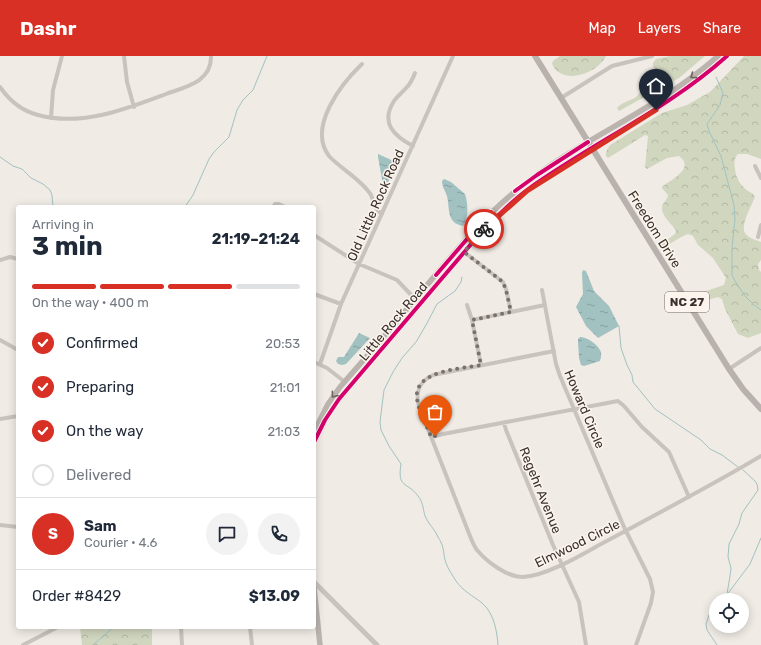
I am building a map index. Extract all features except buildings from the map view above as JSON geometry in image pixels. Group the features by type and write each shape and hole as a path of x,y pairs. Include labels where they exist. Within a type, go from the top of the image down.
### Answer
{"main road":[{"name":"Freedom Drive","path":"535,56 729,369 742,389 761,409"},
{"name":"Little Rock Road","path":"316,428 328,404 345,382 480,224 498,206 537,175 677,88 718,56"},
{"name":"Little Rock Road","path":"316,438 325,420 339,399 464,252 495,218 545,178 656,110 686,89 727,56"},
{"path":"316,606 320,645"}],"street":[{"path":"51,118 53,90 62,56"},
{"path":"124,56 127,82 134,107"},
{"path":"0,87 8,97 22,109 34,114 51,118 92,117 115,113 134,107 199,81 210,66 211,56"},
{"name":"Old Little Rock Road","path":"320,364 342,304 359,264 453,56"},
{"path":"561,98 612,66 652,56"},
{"path":"362,64 347,79 338,91 323,124 322,141 324,150 328,156 364,187 370,195 378,212 382,214"},
{"path":"413,146 395,135 391,129 389,117 394,101 407,87 415,73"},
{"path":"755,166 761,178"},
{"path":"758,237 761,225"},
{"path":"316,236 359,264 397,280 416,299"},
{"path":"464,252 503,282 511,312"},
{"path":"0,260 10,257 16,258"},
{"name":"Howard Circle","path":"542,290 558,370 626,531 647,571 652,585 651,603 636,645"},
{"path":"316,295 342,304"},
{"path":"467,304 472,320 481,365"},
{"path":"472,320 545,305"},
{"path":"0,340 16,349"},
{"path":"729,369 761,348"},
{"name":"Elmwood Circle","path":"554,351 433,375 423,381 418,391 418,401 470,536 480,553 500,569 517,576 534,575 561,564 689,497 761,456"},
{"path":"316,363 334,373 345,382"},
{"path":"431,437 614,401 621,403 668,452 689,497"},
{"path":"0,419 16,416"},
{"name":"Regehr Avenue","path":"504,423 561,564 579,602 586,645"},
{"path":"0,524 16,528"},
{"path":"316,584 376,645"},
{"path":"23,645 51,629"},
{"path":"181,629 182,645"},
{"path":"250,629 252,645"}],"green space":[{"path":"560,56 606,56 602,62 588,72 571,76 563,75 557,71 552,64 553,61"},
{"path":"671,56 705,56 679,78 619,111 617,108 619,106 636,97 642,90 657,81 659,78 658,71 653,67 653,63 656,59"},
{"path":"744,56 761,56 761,159 747,154 738,154 734,163 737,178 755,197 745,220 745,233 750,238 761,242 761,260 758,264 761,272 761,333 748,338 738,334 725,309 722,299 718,297 701,301 691,296 724,285 726,278 713,258 698,245 693,236 688,234 660,247 660,245 675,234 676,231 662,211 663,204 668,195 662,188 677,177 684,169 685,165 683,160 679,156 667,158 647,169 645,167 648,136 645,135 608,158 606,156 606,152 610,145 662,113 687,105 710,92"},
{"path":"80,629 152,629 152,645 82,645"}],"water":[{"path":"378,154 398,163 384,190 378,157"},
{"path":"444,179 451,182 465,194 467,210 465,223 463,226 454,222 451,218 447,196 442,183"},
{"path":"583,270 586,271 594,291 609,306 619,326 598,338 586,326 576,307 583,294"},
{"path":"359,333 370,338 346,364 338,364 336,361 338,357 344,357"},
{"path":"580,337 589,340 599,348 601,351 600,361 584,366 581,365 578,342"}],"waterway":[{"path":"186,205 193,195 209,159 229,137 237,110 243,100 253,90 267,56"},
{"path":"716,77 723,93 720,105 707,124 721,156 734,205 735,219 732,248 732,275 745,296 761,310"},
{"path":"0,157 13,166 22,169 31,178 43,184 50,190 53,205"},
{"path":"462,277 461,282 455,291 437,304 416,342 402,358 393,372 384,390 380,422 381,430 389,446 401,464 400,477 404,484 414,491 420,498 425,516 441,542 449,570 459,585 486,607 496,628 498,645"},
{"path":"619,326 621,348 632,375 633,382 655,409 701,440 710,449 722,455 738,467"},
{"path":"727,593 731,568 728,557 729,544 739,524 742,513 758,490 755,481 743,470"},
{"path":"728,593 750,564 761,538"},
{"path":"709,615 706,624 709,633"},
{"path":"93,645 112,629"},
{"path":"709,633 717,645"}],"cycle path":[{"path":"316,438 325,420 339,399 478,236 508,206 520,195 552,173 680,93 727,56"},
{"path":"515,191 588,142"},
{"path":"436,275 491,212"}],"way so far":[{"path":"435,436 431,437 419,406 417,396 423,381 433,375 481,365 472,320 511,312 503,282 464,252 484,229"}],"route":[{"path":"484,229 527,191 555,172 656,110"}]}
